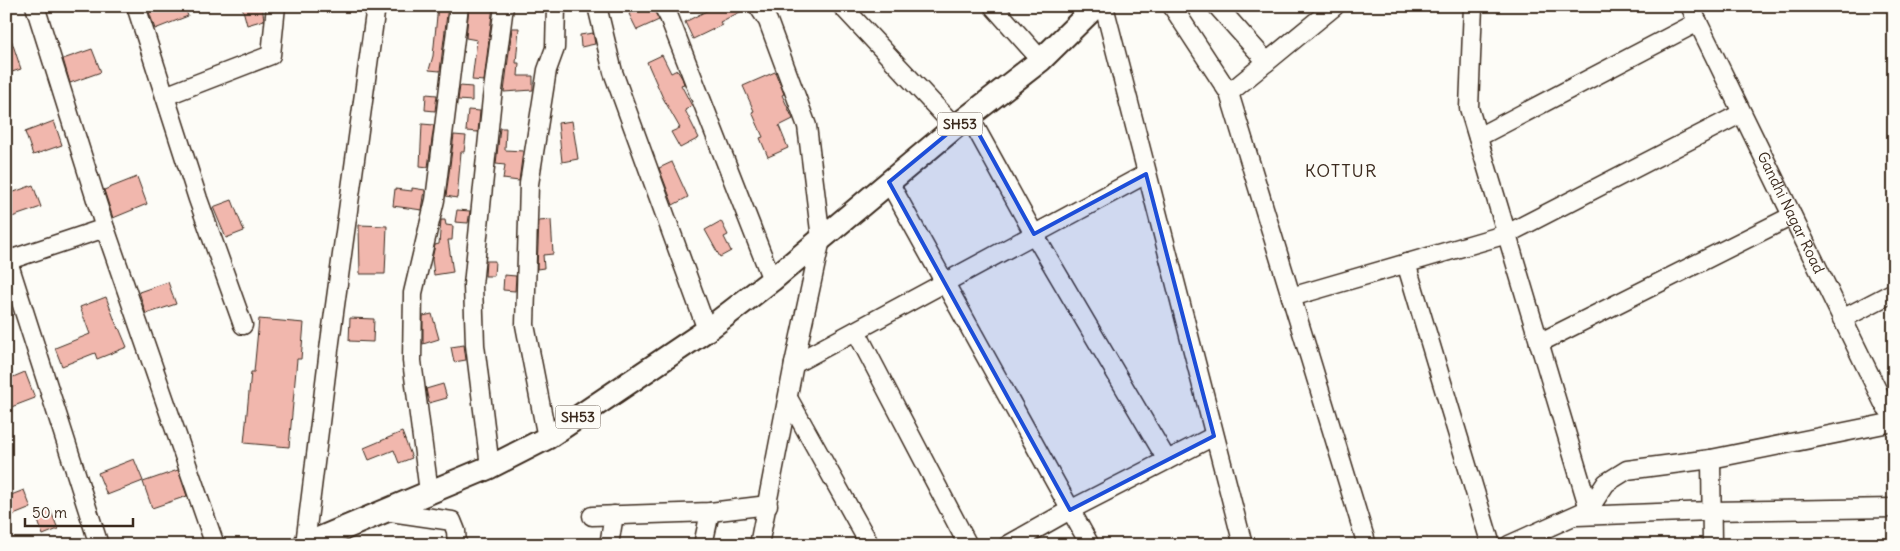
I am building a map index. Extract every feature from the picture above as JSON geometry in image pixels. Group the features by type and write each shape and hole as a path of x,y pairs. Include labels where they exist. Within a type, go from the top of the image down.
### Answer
{"main road":[{"name":"SH53","path":"304,545 490,467 547,438 708,330 772,280 962,122 1041,60 1096,6"}],"street":[{"path":"35,6 105,228 215,545"},
{"path":"136,6 198,199 243,324"},
{"path":"165,96 271,55 276,6"},
{"path":"304,545 376,6"},
{"path":"429,492 412,360 413,293 435,200 459,6"},
{"path":"490,467 475,345 473,285 492,98 504,6"},
{"path":"547,438 524,325 529,184 548,70 555,48 556,6"},
{"path":"598,6 613,72 708,330"},
{"path":"663,6 669,16 697,86 772,280"},
{"path":"758,6 768,21 807,126 821,239 794,364 759,545"},
{"path":"842,6 962,122 1034,234 1167,460"},
{"path":"993,6 1041,60"},
{"path":"1104,6 1242,545"},
{"path":"1172,6 1229,93 1367,545"},
{"path":"1216,6 1267,62"},
{"path":"1229,93 1335,6"},
{"path":"1473,6 1470,108 1539,342 1581,513"},
{"name":"Gandhi Nagar Road","path":"1690,6 1884,404 1894,417"},
{"path":"1478,137 1698,22"},
{"path":"1291,297 1507,234 1742,113"},
{"path":"794,364 1146,174"},
{"path":"889,182 1090,545"},
{"path":"1539,342 1792,216"},
{"path":"99,545 7,259 105,228"},
{"path":"1406,263 1491,545"},
{"path":"1842,319 1894,292"},
{"path":"856,331 968,545"},
{"path":"788,398 870,545"},
{"path":"1581,513 1606,483 1627,470 1711,459 1894,422"},
{"path":"1008,545 1070,510 1214,436"},
{"path":"1711,459 1712,545"},
{"path":"592,516 710,512 768,505"},
{"path":"1509,545 1581,513 1894,508"},
{"path":"384,511 452,521 456,531 457,545"},
{"path":"703,545 710,512"},
{"path":"609,545 614,515"}],"highlighted area":[{"path":"969,116 1034,234 1146,174 1214,436 1070,510 889,182"}],"building":[{"path":"147,6 184,6 188,16 155,29"},
{"path":"242,6 262,6 264,20 247,25"},
{"path":"438,6 448,6 440,71 429,70 433,56"},
{"path":"469,6 493,6 484,81 472,80 477,40 466,38"},
{"path":"628,6 652,6 659,20 637,30 629,14 631,12"},
{"path":"716,6 747,6 748,8 720,22 722,25 693,39 685,22"},
{"path":"512,28 519,28 516,63 519,63 518,76 533,76 533,90 504,92"},
{"path":"8,30 21,69 6,74 6,31"},
{"path":"593,33 595,44 581,47 580,35"},
{"path":"92,49 101,72 70,83 63,59"},
{"path":"662,55 671,73 677,70 682,78 684,84 681,85 692,106 685,110 699,138 680,148 671,132 680,128 663,98 647,62"},
{"path":"775,72 784,94 782,95 793,119 779,126 788,148 768,157 760,138 763,137 752,112 754,111 743,86"},
{"path":"460,86 472,87 472,101 458,100"},
{"path":"426,94 437,95 435,111 425,110"},
{"path":"468,110 480,111 478,132 466,131"},
{"path":"54,121 62,145 33,155 25,132"},
{"path":"572,121 578,159 562,162 558,123"},
{"path":"422,124 434,125 428,167 420,166"},
{"path":"500,128 506,128 505,150 523,151 519,181 503,179 505,165 496,164"},
{"path":"454,135 466,136 464,152 461,152 457,198 446,196"},
{"path":"672,162 688,197 673,205 659,168"},
{"path":"137,177 147,204 113,218 104,190"},
{"path":"33,185 41,207 9,218 6,210 6,195"},
{"path":"412,188 425,190 422,210 393,206 395,189 412,191"},
{"path":"232,200 244,231 226,238 213,207"},
{"path":"457,210 470,211 468,223 455,222"},
{"path":"441,220 445,220 446,225 453,226 452,240 448,240 453,272 434,275 432,259 435,245 439,244"},
{"path":"551,220 553,254 543,255 544,268 537,269 539,221"},
{"path":"721,221 728,235 724,237 731,251 720,257 705,230"},
{"path":"359,225 387,226 385,274 360,274"},
{"path":"486,261 495,261 494,276 485,276"},
{"path":"504,275 516,276 515,291 503,290"},
{"path":"168,282 176,304 146,314 139,292"},
{"path":"106,297 127,347 97,359 95,353 62,366 55,348 90,334 80,307"},
{"path":"432,314 439,339 423,344 423,316"},
{"path":"350,318 374,319 373,342 349,341"},
{"path":"259,319 304,323 301,359 297,359 289,447 244,443 251,372 254,372"},
{"path":"464,345 466,360 454,362 451,347"},
{"path":"25,372 35,398 6,409 6,380"},
{"path":"443,384 447,398 429,403 426,389"},
{"path":"402,432 412,458 399,463 394,450 369,460 364,448"},
{"path":"134,459 143,481 107,495 98,473"},
{"path":"178,470 187,496 152,508 143,482"},
{"path":"24,490 31,508 6,518 6,497"},
{"path":"50,509 58,529 43,535 36,515"}],"district":[{"name":"KOTTUR","path":"1341,171"}]}
